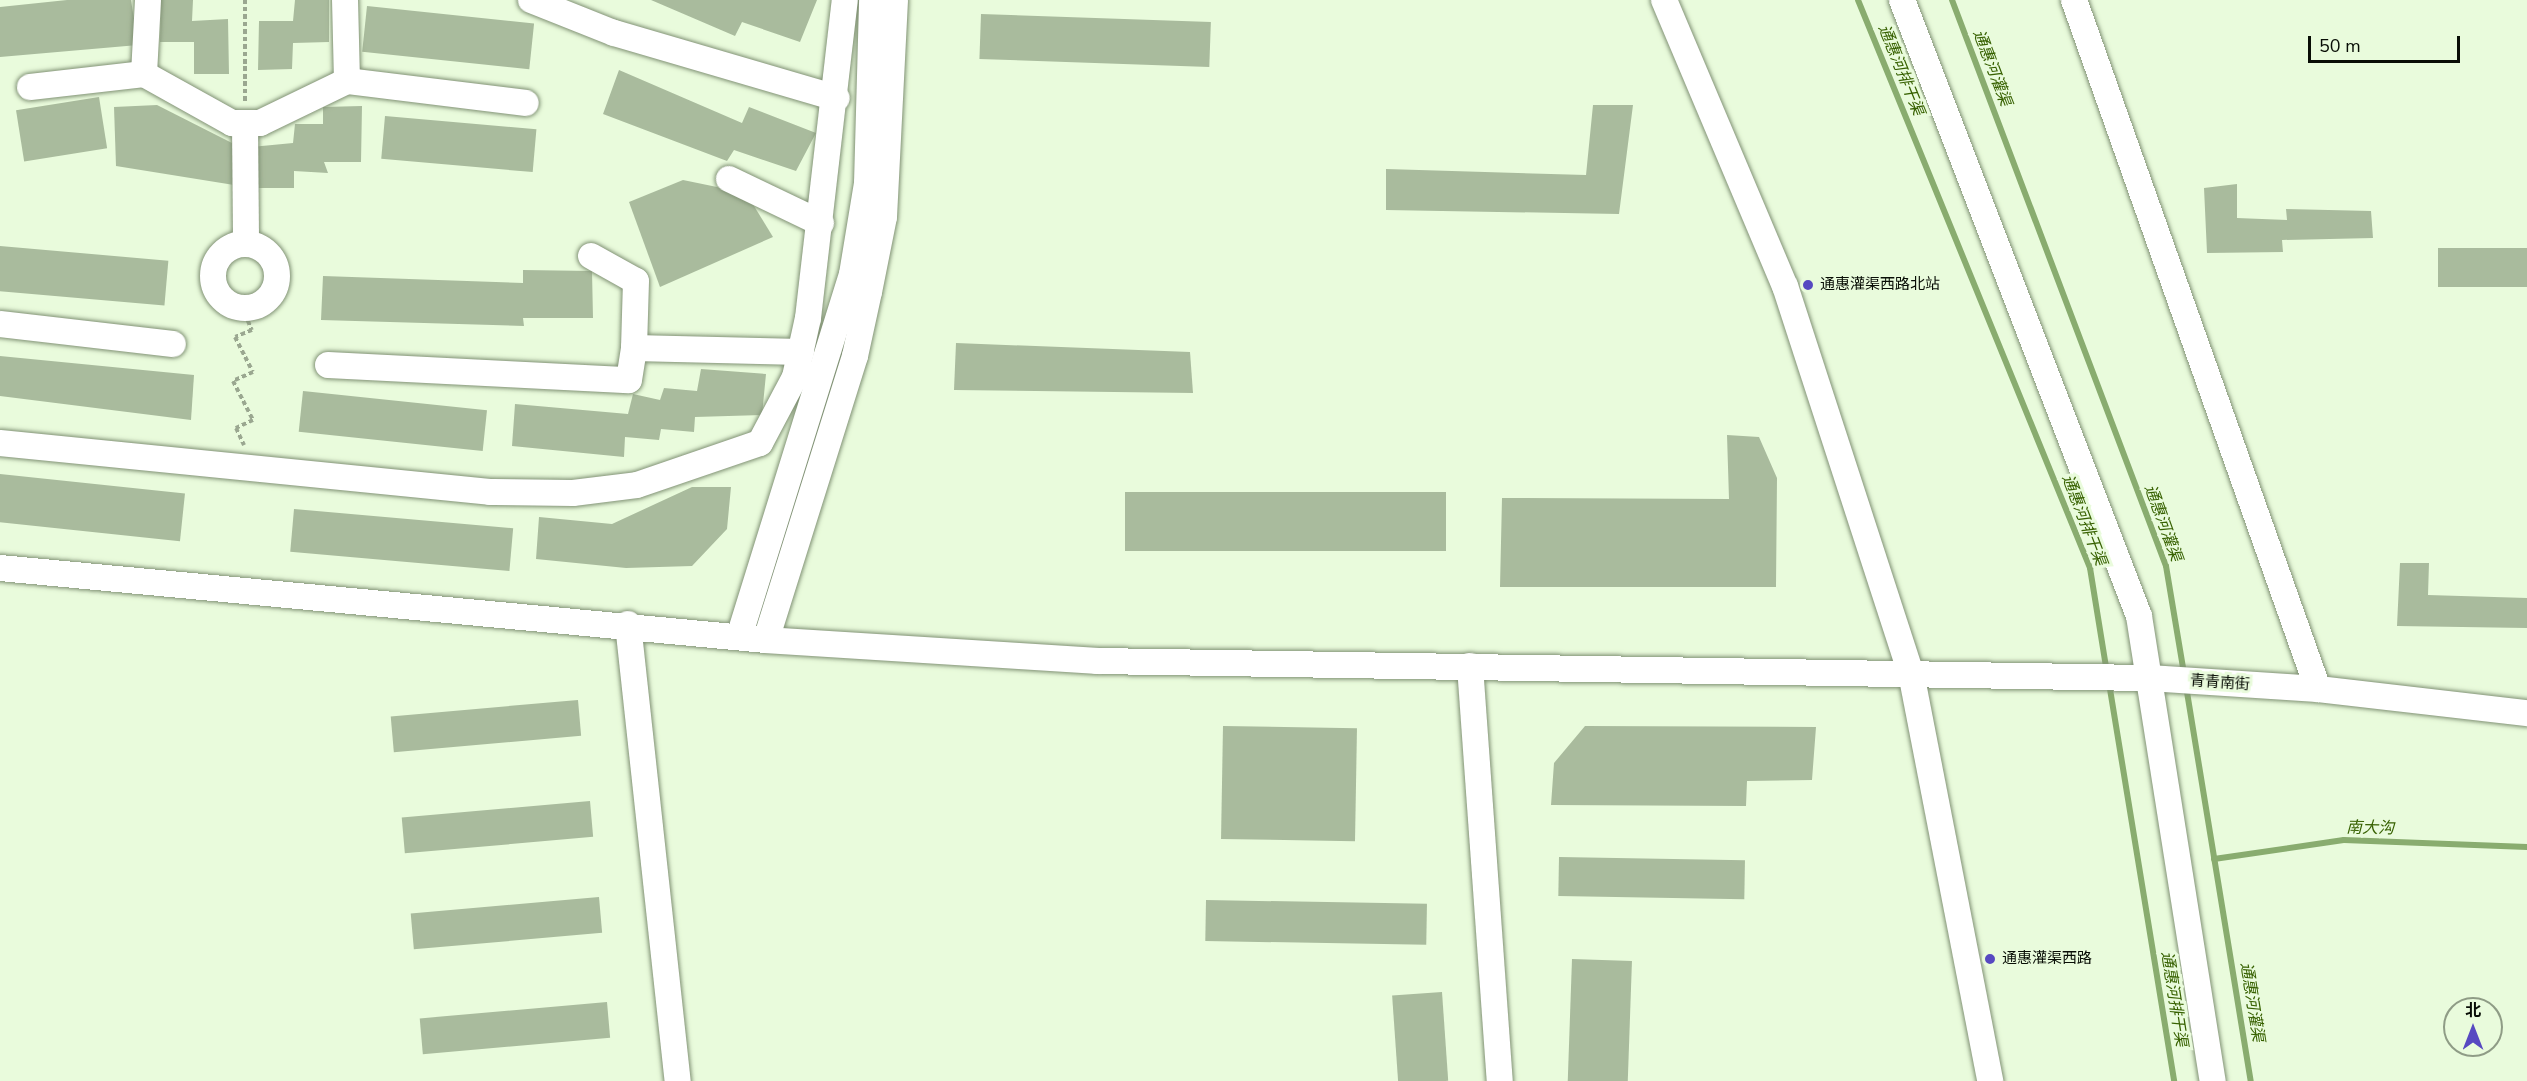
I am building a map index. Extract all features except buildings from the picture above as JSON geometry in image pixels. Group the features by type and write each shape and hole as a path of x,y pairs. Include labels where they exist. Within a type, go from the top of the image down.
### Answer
{"street":[{"path":"144,74 148,0"},
{"path":"345,0 347,81"},
{"path":"531,0 614,33 837,98"},
{"path":"0,443 490,492 573,493 637,485 760,443 776,420 801,352 837,98 845,0"},
{"path":"739,637 852,274 867,183 872,0"},
{"path":"766,640 855,356 869,292 887,184 895,0"},
{"path":"1664,0 1785,286 1911,673 1990,1081"},
{"path":"1902,0 2139,616 2213,1081"},
{"path":"2074,0 2318,689"},
{"path":"30,87 144,74 232,123 260,123 347,81 526,103"},
{"path":"245,123 246,244"},
{"path":"729,179 820,223"},
{"path":"246,244 271,258 276,278 268,297 242,307 219,295 212,274 227,249 246,244"},
{"path":"328,365 629,380 634,348 636,281 591,256"},
{"path":"0,324 173,344"},
{"path":"634,348 801,352"},
{"name":"青青南街","path":"0,568 628,624 766,640 1097,661 2149,678 2318,689 2527,713"},
{"path":"628,624 678,1081"},
{"path":"1470,666 1500,1081"}],"path":[{"path":"245,0 245,123"},
{"path":"242,307 252,330 235,337 253,372 233,381 253,420 236,428 255,469"}],"waterway":[{"name":"通惠河排干渠","path":"1858,0 2090,568 2107,673"},
{"name":"通惠河灌渠","path":"1952,0 2166,566 2184,673"},
{"name":"通惠河排干渠","path":"2109,683 2174,1081"},
{"name":"通惠河灌渠","path":"2186,686 2251,1081"},
{"name":"南大沟","path":"2214,859 2344,840 2527,847"}],"place":[{"name":"通惠灌渠西路北站","path":"1808,285"},
{"name":"通惠灌渠西路","path":"1990,959"}]}
